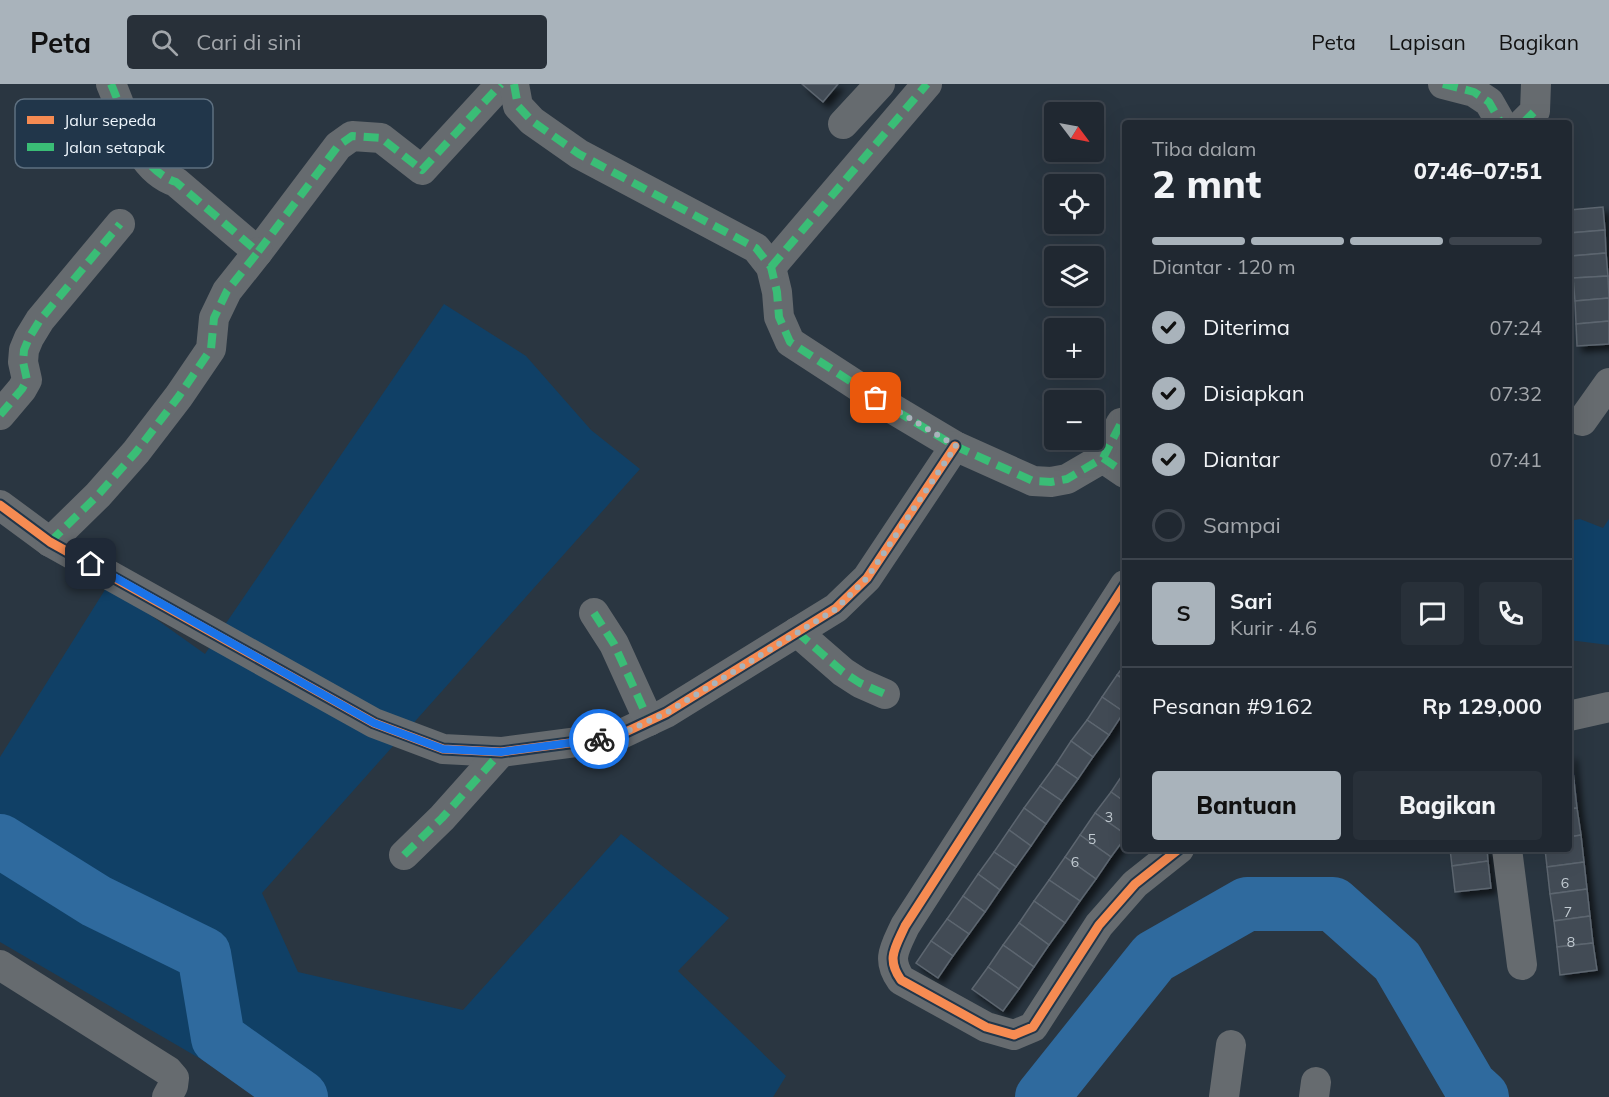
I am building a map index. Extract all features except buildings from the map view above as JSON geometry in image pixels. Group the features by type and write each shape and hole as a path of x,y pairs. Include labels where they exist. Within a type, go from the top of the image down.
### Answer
{"street":[{"path":"111,84 118,99"},
{"path":"50,542 98,495 136,452 179,396 212,349 214,318 227,291 338,146 352,136 381,138 422,170 501,84"},
{"path":"514,84 518,106 532,121 579,154 756,249 771,267 777,292 779,317 790,342 893,409 956,446 1033,481 1051,482 1114,465 1122,423"},
{"path":"843,124 880,84"},
{"path":"771,267 927,84"},
{"path":"1443,84 1474,93 1489,102 1499,120"},
{"path":"154,168 163,178 176,182 258,252"},
{"path":"0,415 27,380 23,356 34,329 120,224"},
{"path":"1582,422 1609,383"},
{"path":"0,505 50,542 374,723 443,749 501,752 615,737 693,698 836,609 867,578 956,446"},
{"path":"1122,590 905,926 892,956 895,972 901,980 986,1027 1014,1035 1033,1027 1099,925 1135,884 1175,852"},
{"path":"594,613 614,644 649,721"},
{"path":"797,632 843,672 860,683 885,694"},
{"path":"1572,715 1609,707"},
{"path":"404,855 449,811 501,752"},
{"path":"1135,884 1142,852"},
{"path":"1507,852 1522,965"},
{"path":"0,965 168,1071 174,1078 173,1086 167,1097"},
{"path":"1224,1097 1231,1045"}],"shaded area":[{"path":"444,304 526,356 591,430 640,469 262,893 298,972 463,1010 621,834 729,918 678,971 786,1076 773,1097 266,1097 0,942 0,757 108,585 205,654"},
{"path":"1580,519 1603,528 1609,519 1609,645 1572,640 1572,520"}],"waterway":[{"path":"0,841 96,901 204,954 218,1038 301,1097"},
{"path":"1042,1097 1154,957 1247,904 1333,904 1397,961 1470,1086 1482,1097"}],"marked path":[{"path":"111,84 117,99"},
{"path":"154,168 176,182 258,252 338,146 352,136 381,138 422,170 501,84"},
{"path":"514,84 518,106 532,121 579,154 756,248 771,267 777,292 779,317 790,342 955,446 1033,481 1051,482 1067,479 1103,458 1122,423"},
{"path":"771,267 927,84"},
{"path":"1443,84 1474,92 1489,102 1499,120"},
{"path":"1526,120 1535,111"},
{"path":"0,415 27,380 23,362 24,350 40,320 120,224"},
{"path":"50,542 98,495 136,452 179,396 211,349 214,318 227,291 258,252"},
{"path":"1103,458 1122,471"},
{"path":"594,613 614,644 649,721"},
{"path":"797,632 843,672 860,683 885,694"},
{"path":"404,855 442,818 501,752"}],"cycle path":[{"path":"0,505 50,542 374,723 443,749 501,752 615,737 666,713 836,608 867,578 955,446"},
{"path":"1122,590 905,926 894,953 896,973 901,980 986,1027 1014,1035 1033,1027 1099,925 1135,884 1175,852"}],"way so far":[{"path":"599,739 615,737 693,698 836,609 867,578 956,446 876,398"}],"route":[{"path":"91,564 374,723 443,749 501,752 599,739"}]}
